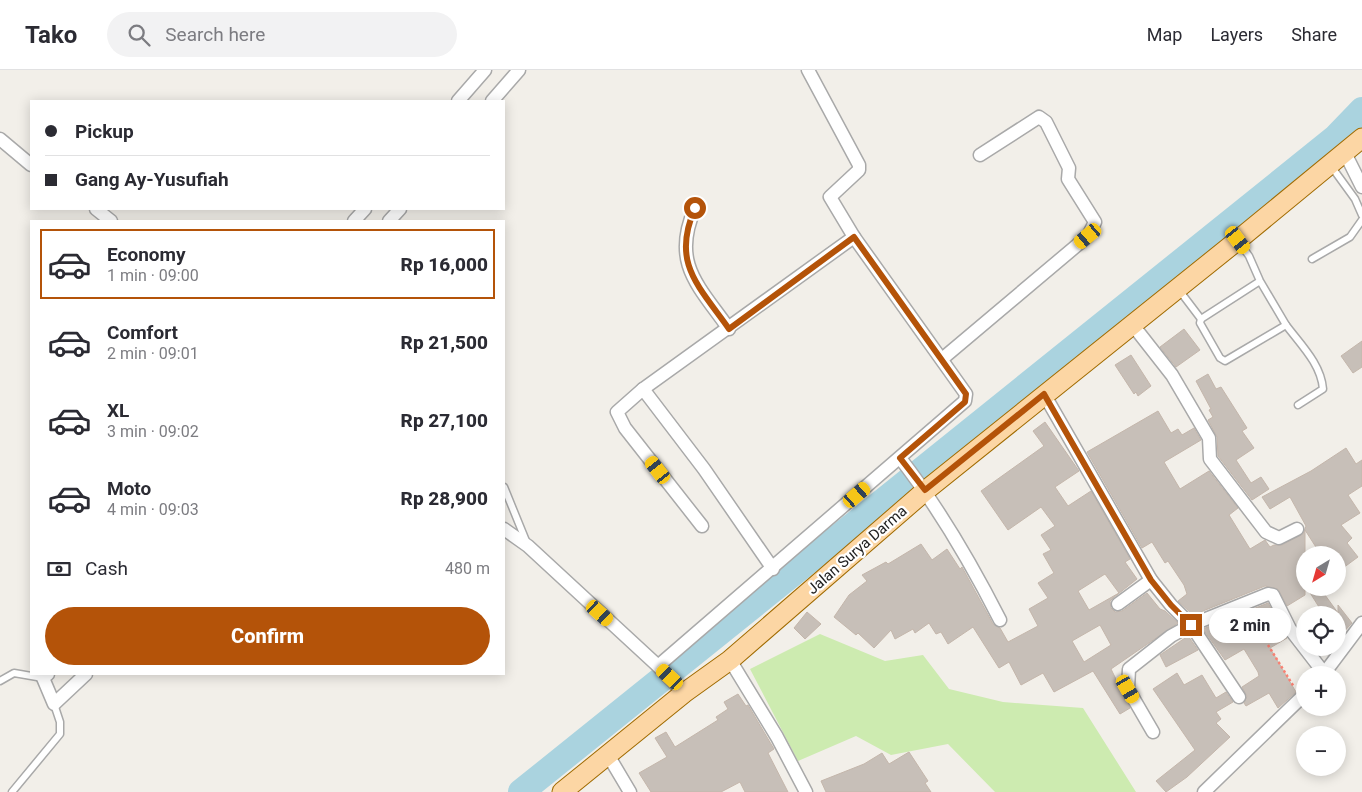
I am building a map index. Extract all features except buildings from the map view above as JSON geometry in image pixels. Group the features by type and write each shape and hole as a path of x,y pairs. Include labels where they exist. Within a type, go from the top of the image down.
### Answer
{"main road":[{"name":"Jalan Surya Darma","path":"562,792 608,755 682,690 730,660 922,487 1178,288 1362,138"}],"street":[{"path":"459,100 485,70"},
{"path":"493,100 519,70"},
{"path":"659,667 773,569 903,462 965,402 966,394 854,237 830,197 859,170 859,165 808,70"},
{"path":"942,359 1088,236 1095,222 1068,179 1069,168 1046,122 1039,116 980,155"},
{"path":"0,139 30,164"},
{"path":"1338,159 1362,187"},
{"path":"695,208 684,240 686,260 693,279 729,329"},
{"path":"97,210 110,220"},
{"path":"355,220 364,210"},
{"path":"390,220 399,210"},
{"path":"702,526 621,421 617,412 643,389 729,329 854,237"},
{"path":"1132,324 1172,375 1209,438 1210,459 1266,532 1280,538 1297,528"},
{"path":"643,389 704,469 773,569"},
{"path":"1044,394 1151,580 1171,605 1191,625 1239,697"},
{"path":"903,462 922,487 974,569 1000,620"},
{"path":"505,530 528,546 682,690"},
{"path":"1118,604 1151,580"},
{"path":"1153,732 1128,689 1129,669 1172,636 1191,625 1250,600 1268,594 1273,595 1290,629 1317,666"},
{"path":"1329,666 1362,623"},
{"path":"730,660 778,737 782,750 806,792"},
{"path":"45,676 54,704 85,675"},
{"path":"1204,792 1296,704"},
{"path":"608,755 630,792"}],"lane":[{"path":"1338,159 1362,214"},
{"path":"1312,259 1350,237 1362,220"},
{"path":"1238,240 1249,256 1260,281 1286,325 1318,368 1323,389 1298,405"},
{"path":"1201,319 1260,281"},
{"path":"1178,288 1201,319 1200,323 1220,358 1226,361 1286,325"},
{"path":"505,489 528,546"},
{"path":"0,682 14,673 30,675"},
{"path":"12,792 60,734 60,722 54,704"}],"path":[{"path":"1268,645 1296,687"}],"green space":[{"path":"820,634 885,661 923,655 949,689 1003,702 1083,708 1136,792 995,792 948,744 891,755 856,736 798,761 750,669"}],"waterway":[{"path":"521,792 1335,138 1362,110"}],"route":[{"path":"695,208 684,240 686,260 693,279 729,329 854,237 966,394 965,402 900,458 925,490 1044,394 1151,580 1171,605 1191,625"}]}
